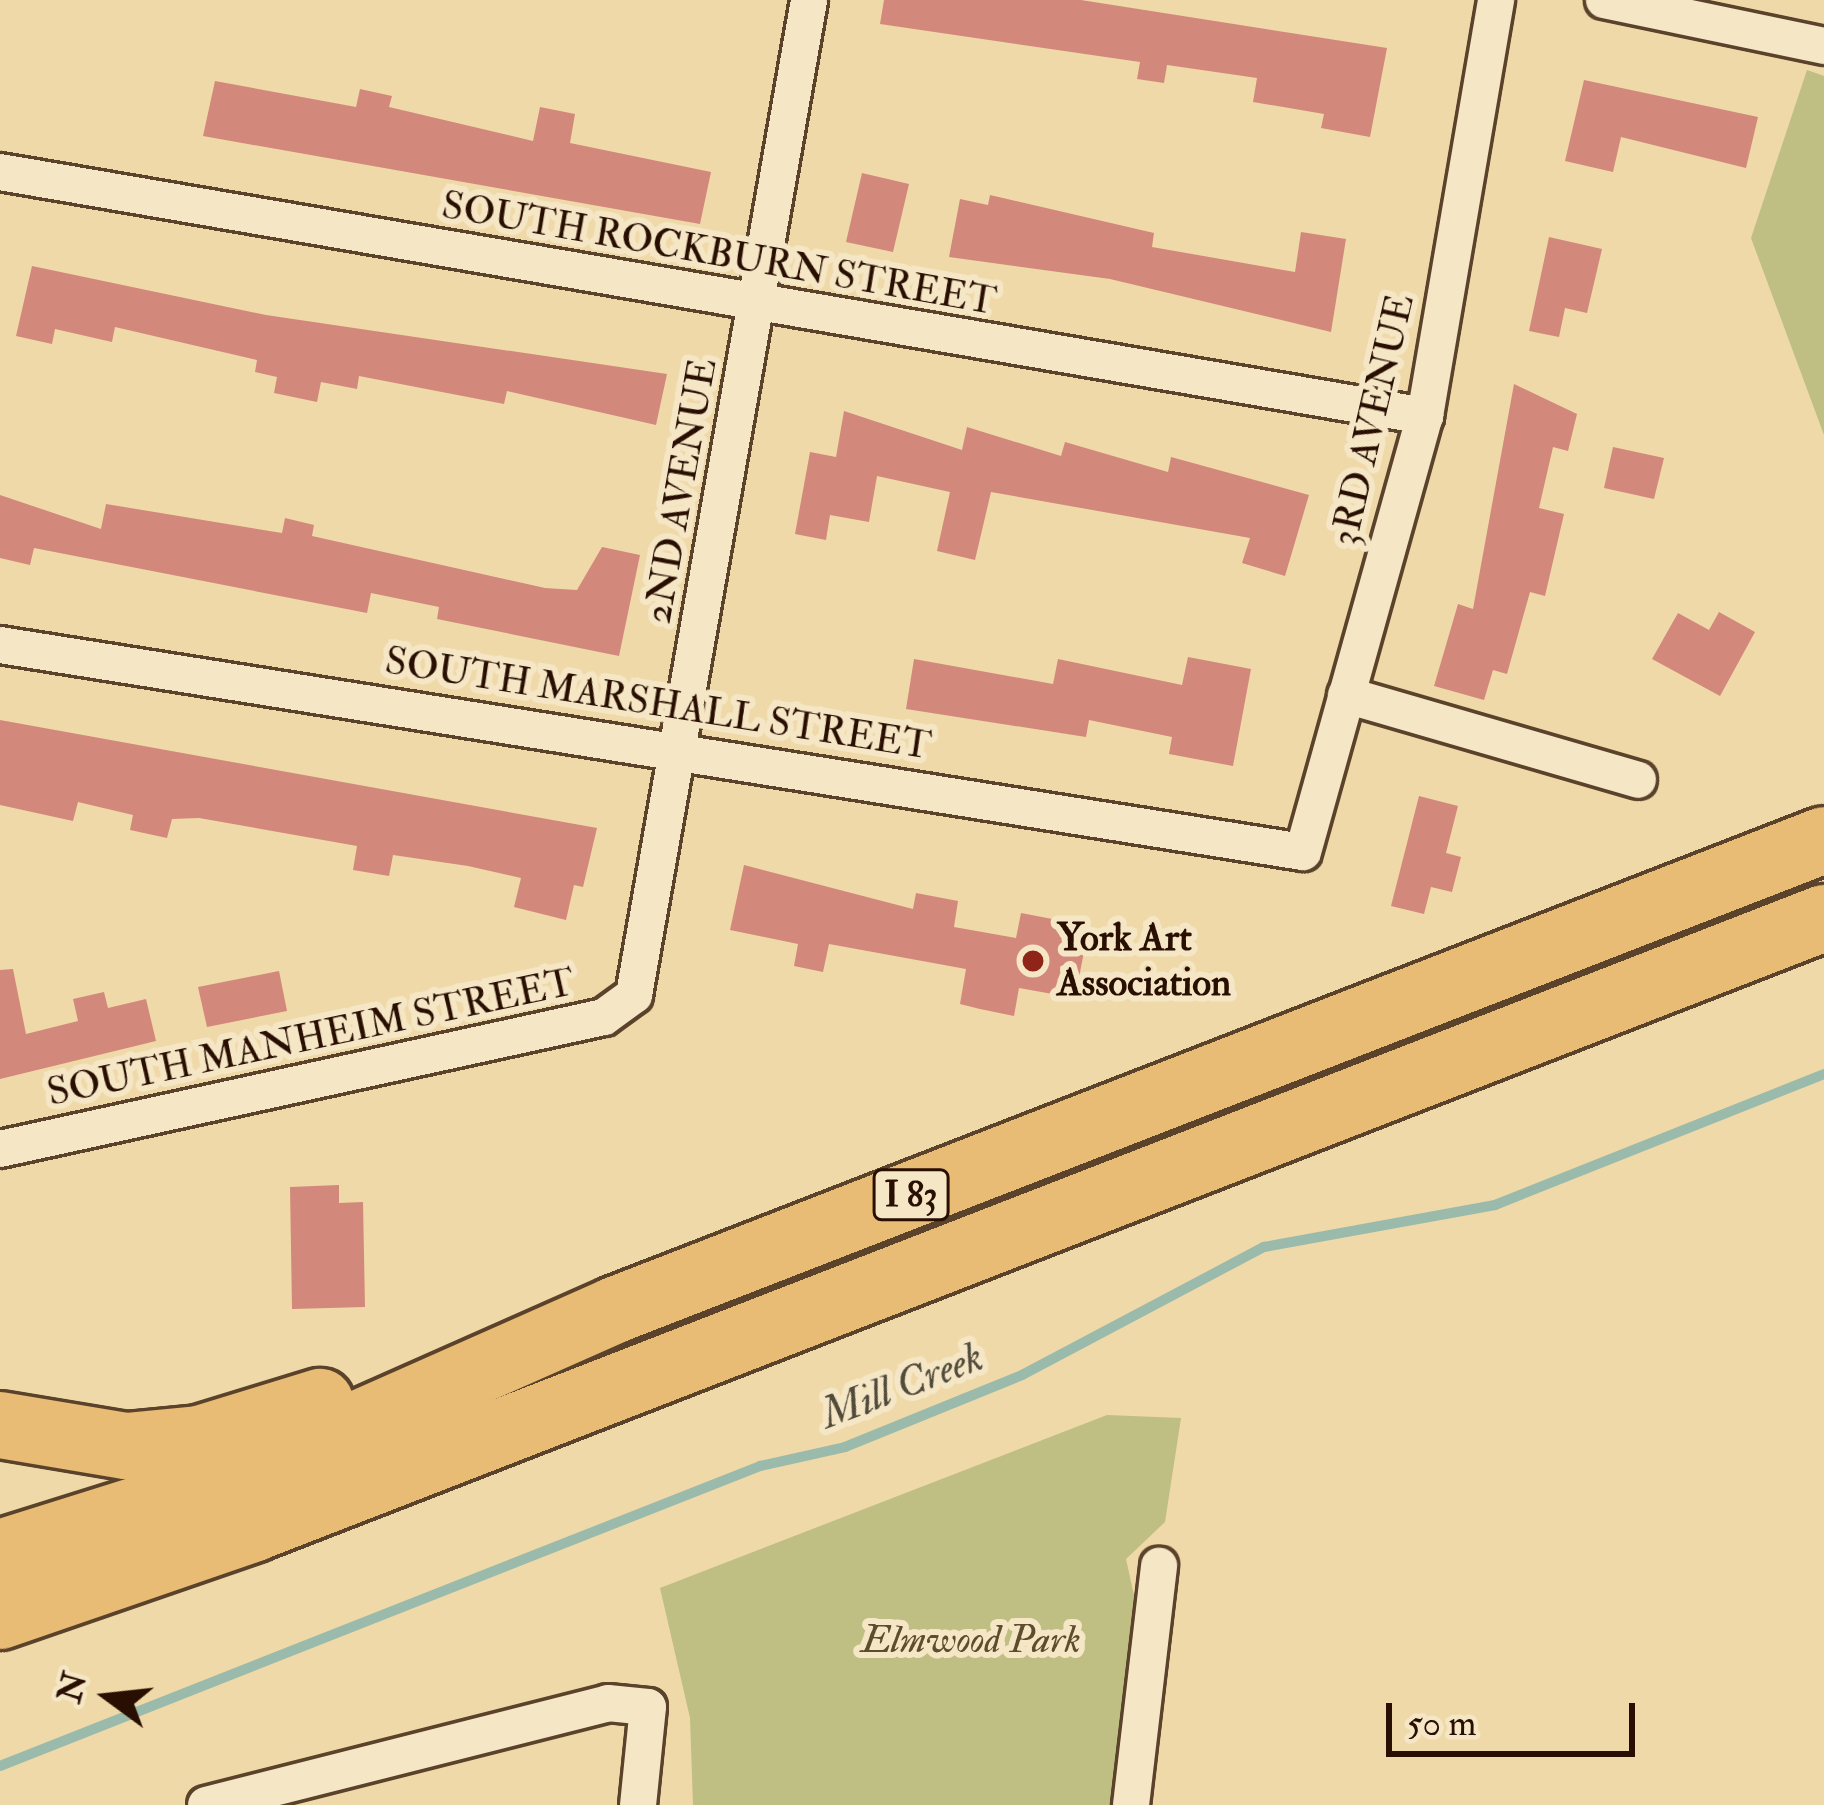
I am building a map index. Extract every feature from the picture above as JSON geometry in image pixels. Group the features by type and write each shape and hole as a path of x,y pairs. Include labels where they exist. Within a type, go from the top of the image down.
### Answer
{"highway":[{"name":"I 83","path":"0,1553 227,1482 616,1310 1824,840"},
{"name":"I 83","path":"0,1616 252,1529 1824,918"},
{"path":"0,1425 126,1446 199,1439 616,1310"}],"street":[{"name":"2ND AVENUE","path":"634,995 809,0"},
{"name":"3RD AVENUE","path":"1303,852 1425,416 1496,0"},
{"path":"1604,0 1824,46"},
{"name":"SOUTH ROCKBURN STREET","path":"0,172 1425,416"},
{"name":"SOUTH MARSHALL STREET","path":"0,644 679,746 1303,852"},
{"path":"1346,695 1638,780"},
{"name":"SOUTH MANHEIM STREET","path":"0,1149 604,1017 634,995"},
{"path":"1131,1805 1159,1565"},
{"path":"206,1805 608,1703 648,1707 638,1805"}],"green space":[{"path":"1807,70 1824,76 1824,435 1751,238"},
{"name":"Elmwood Park","path":"1107,1415 1181,1418 1165,1522 1126,1559 1139,1618 1114,1805 693,1805 690,1718 660,1588"}],"building":[{"path":"884,0 1081,0 1387,48 1370,137 1321,128 1324,114 1253,102 1257,78 1167,65 1164,83 1137,79 1140,62 880,24"},
{"path":"1584,80 1758,117 1746,168 1621,137 1613,172 1565,161"},
{"path":"215,81 356,107 360,89 392,96 389,107 533,141 540,107 575,114 570,143 711,172 700,224 203,136"},
{"path":"862,173 909,184 893,252 846,242"},
{"path":"990,195 1154,233 1152,247 1295,272 1301,232 1346,239 1331,332 1110,279 949,257 960,199 988,205"},
{"path":"1549,237 1602,249 1587,313 1565,308 1559,337 1529,331"},
{"path":"32,266 266,315 667,374 656,425 507,391 504,404 359,376 357,389 321,382 317,402 274,393 277,377 255,372 257,360 115,327 112,342 55,329 52,344 16,336"},
{"path":"1514,384 1577,414 1568,451 1553,447 1539,508 1564,514 1545,596 1530,592 1507,674 1493,670 1484,700 1434,686 1458,604 1473,609"},
{"path":"844,411 962,450 967,427 1061,456 1065,442 1168,472 1171,457 1309,495 1285,576 1242,563 1250,538 991,492 975,560 937,551 950,492 877,476 869,522 830,515 826,540 795,534 810,452 836,457"},
{"path":"1613,447 1664,458 1654,499 1604,488"},
{"path":"0,495 101,529 106,504 282,533 285,518 314,525 312,536 545,588 577,590 602,547 640,555 619,656 437,619 439,607 371,593 367,613 34,548 30,565 0,558"},
{"path":"1719,612 1755,632 1720,696 1652,659 1678,613 1709,630"},
{"path":"1188,657 1251,669 1233,766 1169,754 1172,737 1089,720 1086,737 906,709 914,659 1053,684 1058,659 1182,685"},
{"path":"0,720 597,828 583,887 574,885 566,920 514,907 521,878 468,866 393,855 389,876 353,870 357,846 199,818 172,819 167,838 130,830 133,815 78,802 73,821 0,805"},
{"path":"1419,796 1458,806 1446,853 1461,857 1452,892 1431,887 1424,914 1391,906"},
{"path":"744,865 913,909 916,893 958,901 954,927 1016,938 1021,913 1089,926 1075,998 1019,988 1014,1016 980,1009 960,1004 966,969 829,944 823,972 794,966 798,944 730,930"},
{"path":"13,969 26,1034 78,1021 73,999 104,992 108,1008 146,999 156,1041 0,1079 0,970"},
{"path":"279,971 287,1011 207,1027 198,987"},
{"path":"339,1185 339,1203 363,1202 365,1307 292,1309 290,1187"}],"waterway":[{"name":"Mill Creek","path":"0,1766 760,1466 845,1447 1022,1375 1264,1247 1495,1205 1824,1074"}],"place":[{"name":"York Art Association","path":"1033,961"}]}
